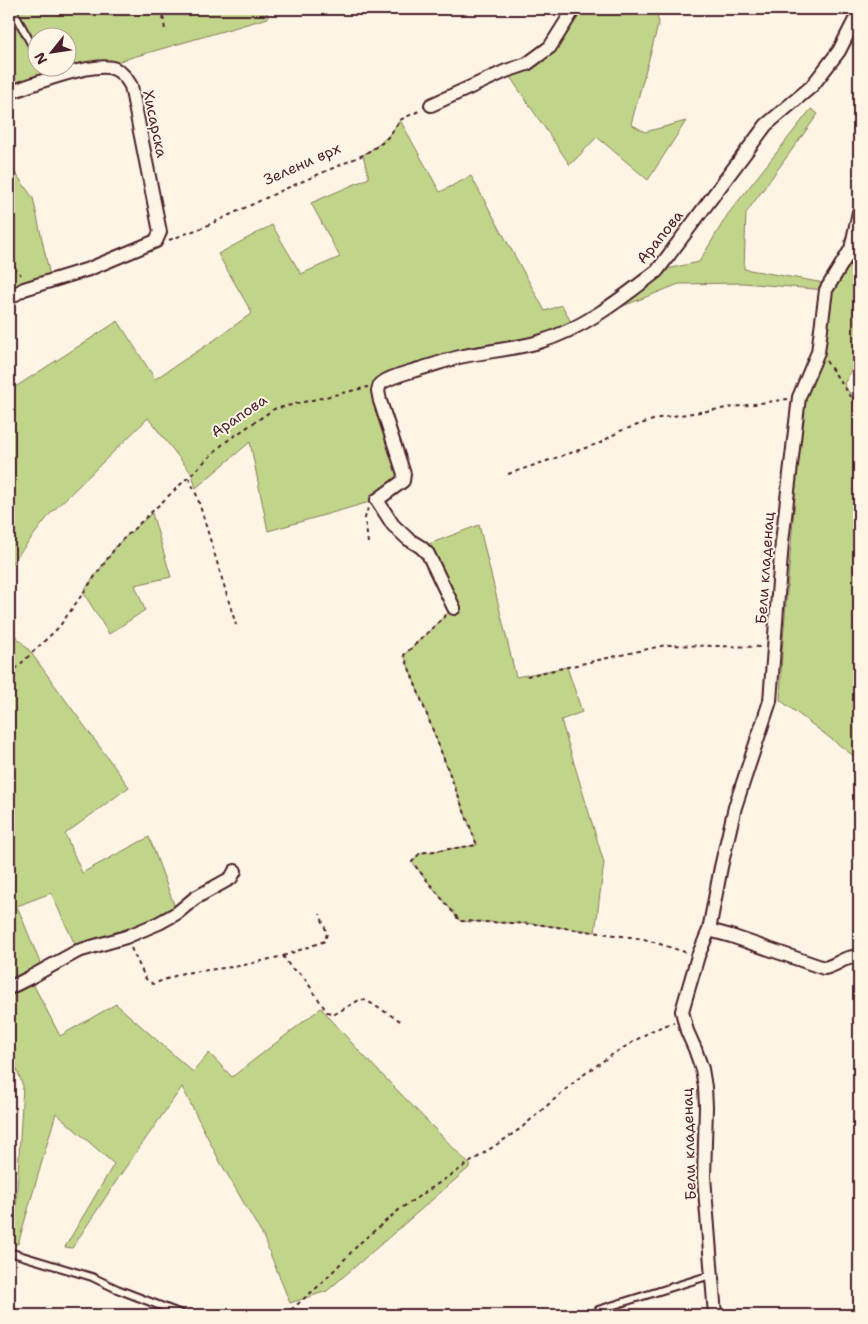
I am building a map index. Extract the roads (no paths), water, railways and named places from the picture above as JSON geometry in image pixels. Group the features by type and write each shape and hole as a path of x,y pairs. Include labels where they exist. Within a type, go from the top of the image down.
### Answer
{"street":[{"path":"431,105 506,71 528,64 550,47 574,9"},
{"name":"Арапова","path":"454,608 428,554 393,525 377,500 403,481 404,474 380,402 378,391 380,384 393,377 462,356 522,346 550,338 574,328 599,314 646,280 657,271 766,125 812,86 839,51 859,12"},
{"name":"Хисарска","path":"9,298 24,290 89,269 156,241 160,232 131,86 124,75 114,68 103,66 78,69"},
{"name":"Хисарска","path":"9,93 38,78"},
{"name":"Бели кладенац","path":"715,1315 704,1161 705,1087 695,1049 683,1020 682,1011 698,956 709,930 735,807 770,701 782,542 799,397 818,352 826,290 851,249 859,212"},
{"path":"9,988 78,951 147,929 172,916 195,898 231,878 235,871"},
{"path":"709,930 824,968 850,957 859,957"}],"lane":[{"path":"12,9 28,38"},
{"path":"9,1252 92,1277 117,1290 184,1315"},
{"path":"598,1310 711,1275"}]}
